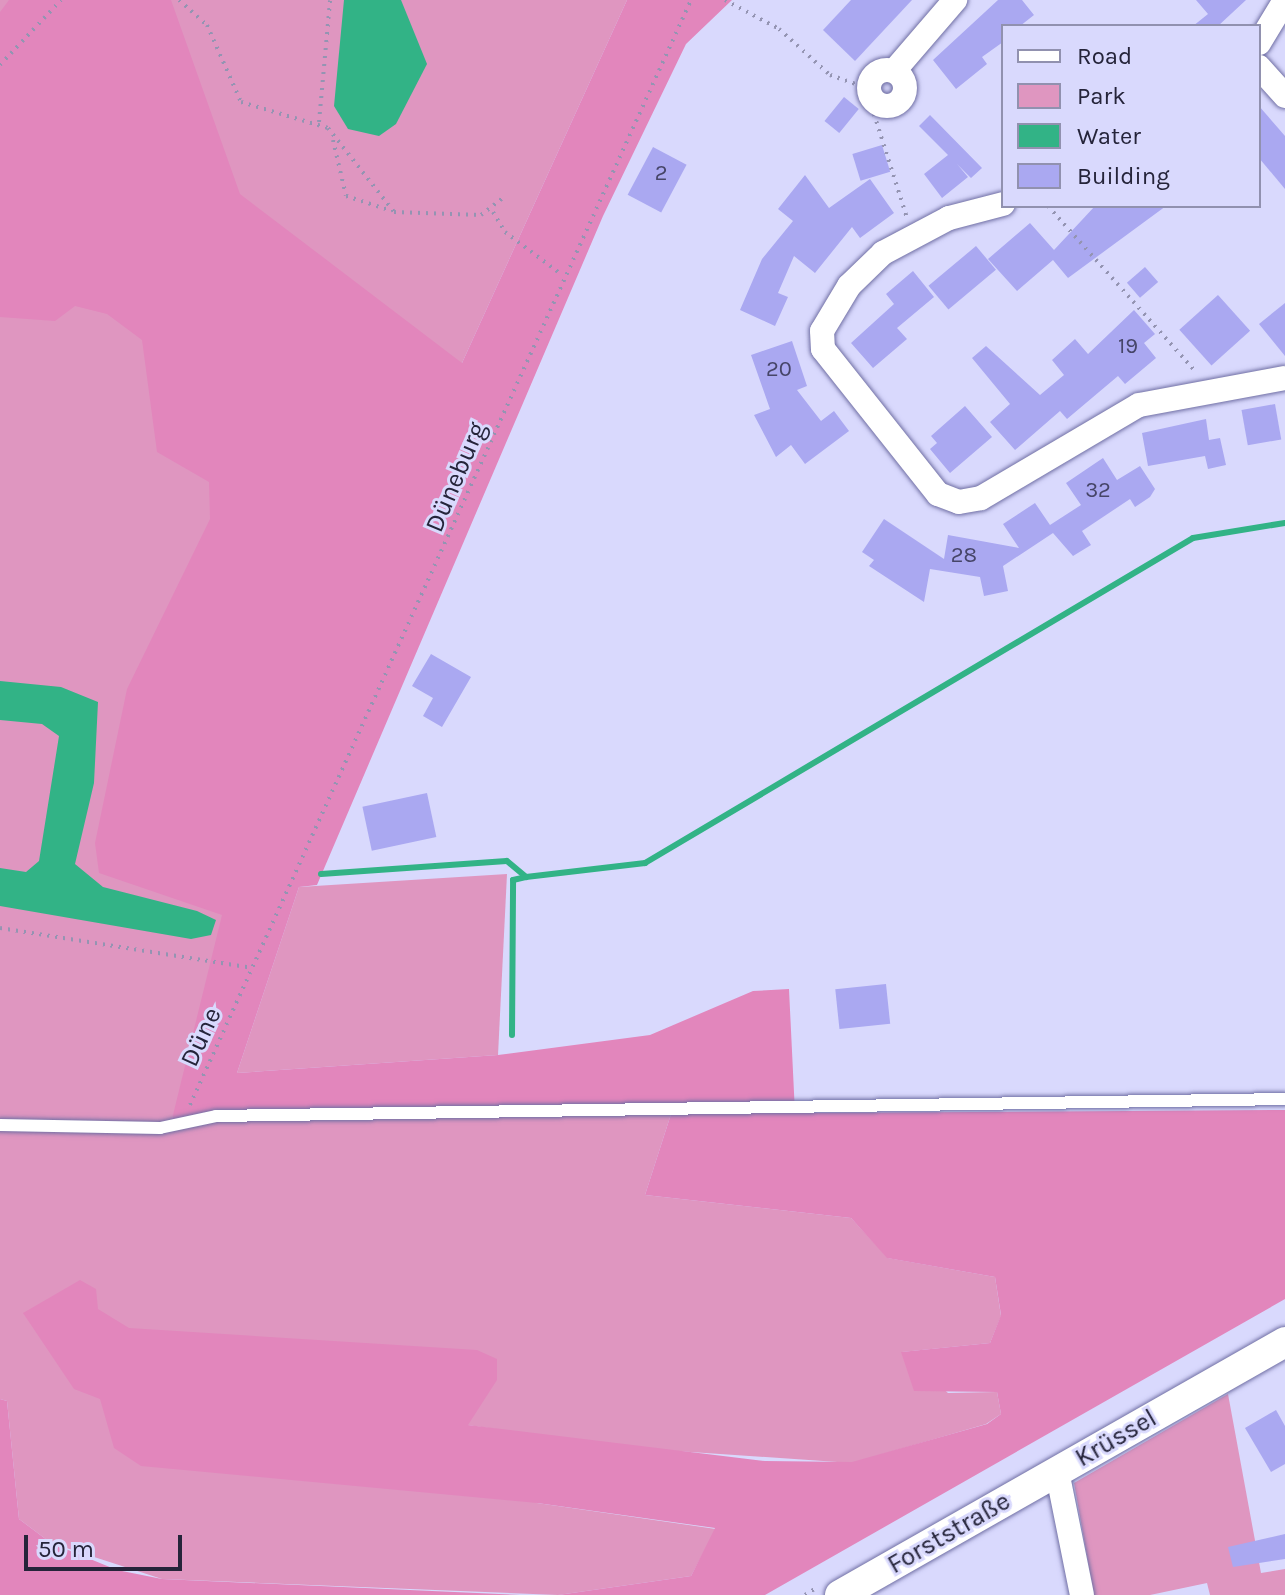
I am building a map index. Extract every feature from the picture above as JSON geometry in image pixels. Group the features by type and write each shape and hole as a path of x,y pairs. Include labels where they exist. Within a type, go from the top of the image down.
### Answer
{"street":[{"path":"874,96 891,106 904,96 894,71 955,0"},
{"path":"1261,40 1285,0"},
{"path":"1261,69 1285,96"},
{"path":"1001,205 912,234 849,286 827,319 823,349 938,494 959,502 981,498 1129,409 1211,389 1285,378"},
{"name":"Krüssel","path":"1082,1595 1057,1471 1285,1342"},
{"name":"Forststraße","path":"840,1595 1057,1471"}],"lane":[{"path":"0,1125 187,1122 216,1116 1285,1099"}],"path":[{"path":"0,65 61,0"},
{"path":"179,0 207,25 241,102 319,122 394,212"},
{"path":"319,122 330,0"},
{"name":"Düneburg","path":"253,968 456,527 561,274 691,0"},
{"path":"725,0 779,29 830,75 874,96 874,114 912,234"},
{"path":"333,137 346,196 394,212 493,211"},
{"path":"493,211 505,196"},
{"path":"1050,208 1211,389"},
{"path":"493,211 505,232 561,274"},
{"path":"0,928 253,968"},
{"name":"Düne","path":"187,1122 253,968"}],"green space":[{"path":"0,0 627,0 462,363 172,1119 671,1114 645,1195 851,1218 888,1258 995,1277 1001,1316 990,1343 902,1352 948,1393 997,1392 1001,1414 986,1424 852,1463 632,1448 467,1425 537,1503 716,1529 691,1576 558,1595 162,1579 51,1543 19,1519 7,1401 0,1399"},
{"path":"507,874 498,1055 237,1073 299,887"},
{"path":"1228,1394 1261,1573 1285,1569 1285,1595 1210,1595 1207,1583 1150,1595 1094,1595 1074,1483"}],"shaded area":[{"path":"9,0 171,0 240,194 462,363 627,0 732,0 686,44 603,216 317,885 299,887 237,1073 498,1055 650,1035 753,991 789,989 795,1113 1285,1110 1285,1299 765,1595 558,1595 691,1576 715,1528 537,1503 141,1466 114,1448 100,1399 74,1389 23,1313 80,1280 96,1289 98,1309 129,1328 477,1350 497,1359 497,1380 468,1425 765,1461 852,1462 987,1424 1001,1414 997,1392 914,1391 901,1352 990,1343 1001,1315 995,1277 887,1258 851,1218 645,1195 671,1114 172,1119 222,915 99,873 95,843 127,689 210,519 209,482 157,452 142,340 107,314 75,306 55,321 0,317 0,12"},
{"path":"0,1399 7,1401 19,1519 51,1543 117,1570 162,1579 520,1595 0,1595"}],"water":[{"path":"344,0 401,0 427,64 396,124 379,136 348,129 334,106"},
{"path":"0,681 61,687 98,702 94,783 75,864 103,887 197,911 216,920 211,935 191,939 0,906 0,868 26,872 39,861 59,736 42,724 0,720"}],"building":[{"path":"851,0 912,0 855,61 823,30"},
{"path":"998,0 1022,0 1034,15 1023,24 1001,24 1001,43 982,57 987,64 956,89 933,60"},
{"path":"1196,0 1246,0 1220,24 1196,24 1208,14"},
{"path":"844,97 859,109 839,133 824,121"},
{"path":"1261,108 1285,136 1285,189 1261,160"},
{"path":"930,115 982,168 971,178 957,164 968,177 942,198 924,174 948,155 919,126"},
{"path":"882,145 890,172 861,181 852,154"},
{"path":"653,147 687,165 661,213 628,195"},
{"path":"805,175 829,208 870,179 894,213 860,238 852,227 815,273 794,256 778,293 788,297 775,326 740,310 762,259 793,221 778,209"},
{"path":"1093,208 1163,208 1068,278 1053,260 1017,291 988,259 1030,223 1054,250"},
{"path":"976,246 996,270 948,310 929,286"},
{"path":"1145,267 1158,282 1140,298 1127,283"},
{"path":"913,271 934,297 897,328 907,339 873,368 851,343 894,304 886,294"},
{"path":"1218,295 1250,331 1211,365 1179,330"},
{"path":"1285,303 1285,356 1259,324"},
{"path":"1134,310 1155,334 1144,343 1156,358 1125,384 1118,376 1067,419 1060,411 1015,450 990,422 1010,404 972,358 986,346 1040,395 1064,375 1052,360 1075,339 1088,354"},
{"path":"792,341 807,386 797,390 821,421 834,411 849,431 805,464 791,445 776,457 754,415 770,409 751,355"},
{"path":"1275,404 1281,439 1248,445 1242,410"},
{"path":"965,406 992,437 950,473 930,449 937,443 931,436"},
{"path":"1206,419 1209,440 1220,438 1226,465 1208,469 1205,456 1148,466 1142,433"},
{"path":"1103,458 1117,480 1140,466 1155,489 1150,497 1135,507 1130,499 1082,531 1091,545 1073,556 1053,533 1003,566 1008,591 984,596 980,577 930,569 924,602 869,566 874,560 862,552 884,519 944,559 948,535 1019,548 1003,524 1035,503 1050,525 1081,505 1066,483"},
{"path":"431,654 471,677 442,727 423,716 433,698 412,686"},
{"path":"427,793 436,837 372,851 362,807"},
{"path":"886,984 890,1024 839,1029 835,989"},
{"path":"1276,1410 1285,1426 1285,1464 1271,1472 1245,1428"},
{"path":"1285,1534 1285,1559 1233,1567 1228,1547"}],"waterway":[{"path":"321,874 507,861 526,877 645,863 1193,538 1285,523"},
{"path":"512,1035 513,880 526,877"}]}
